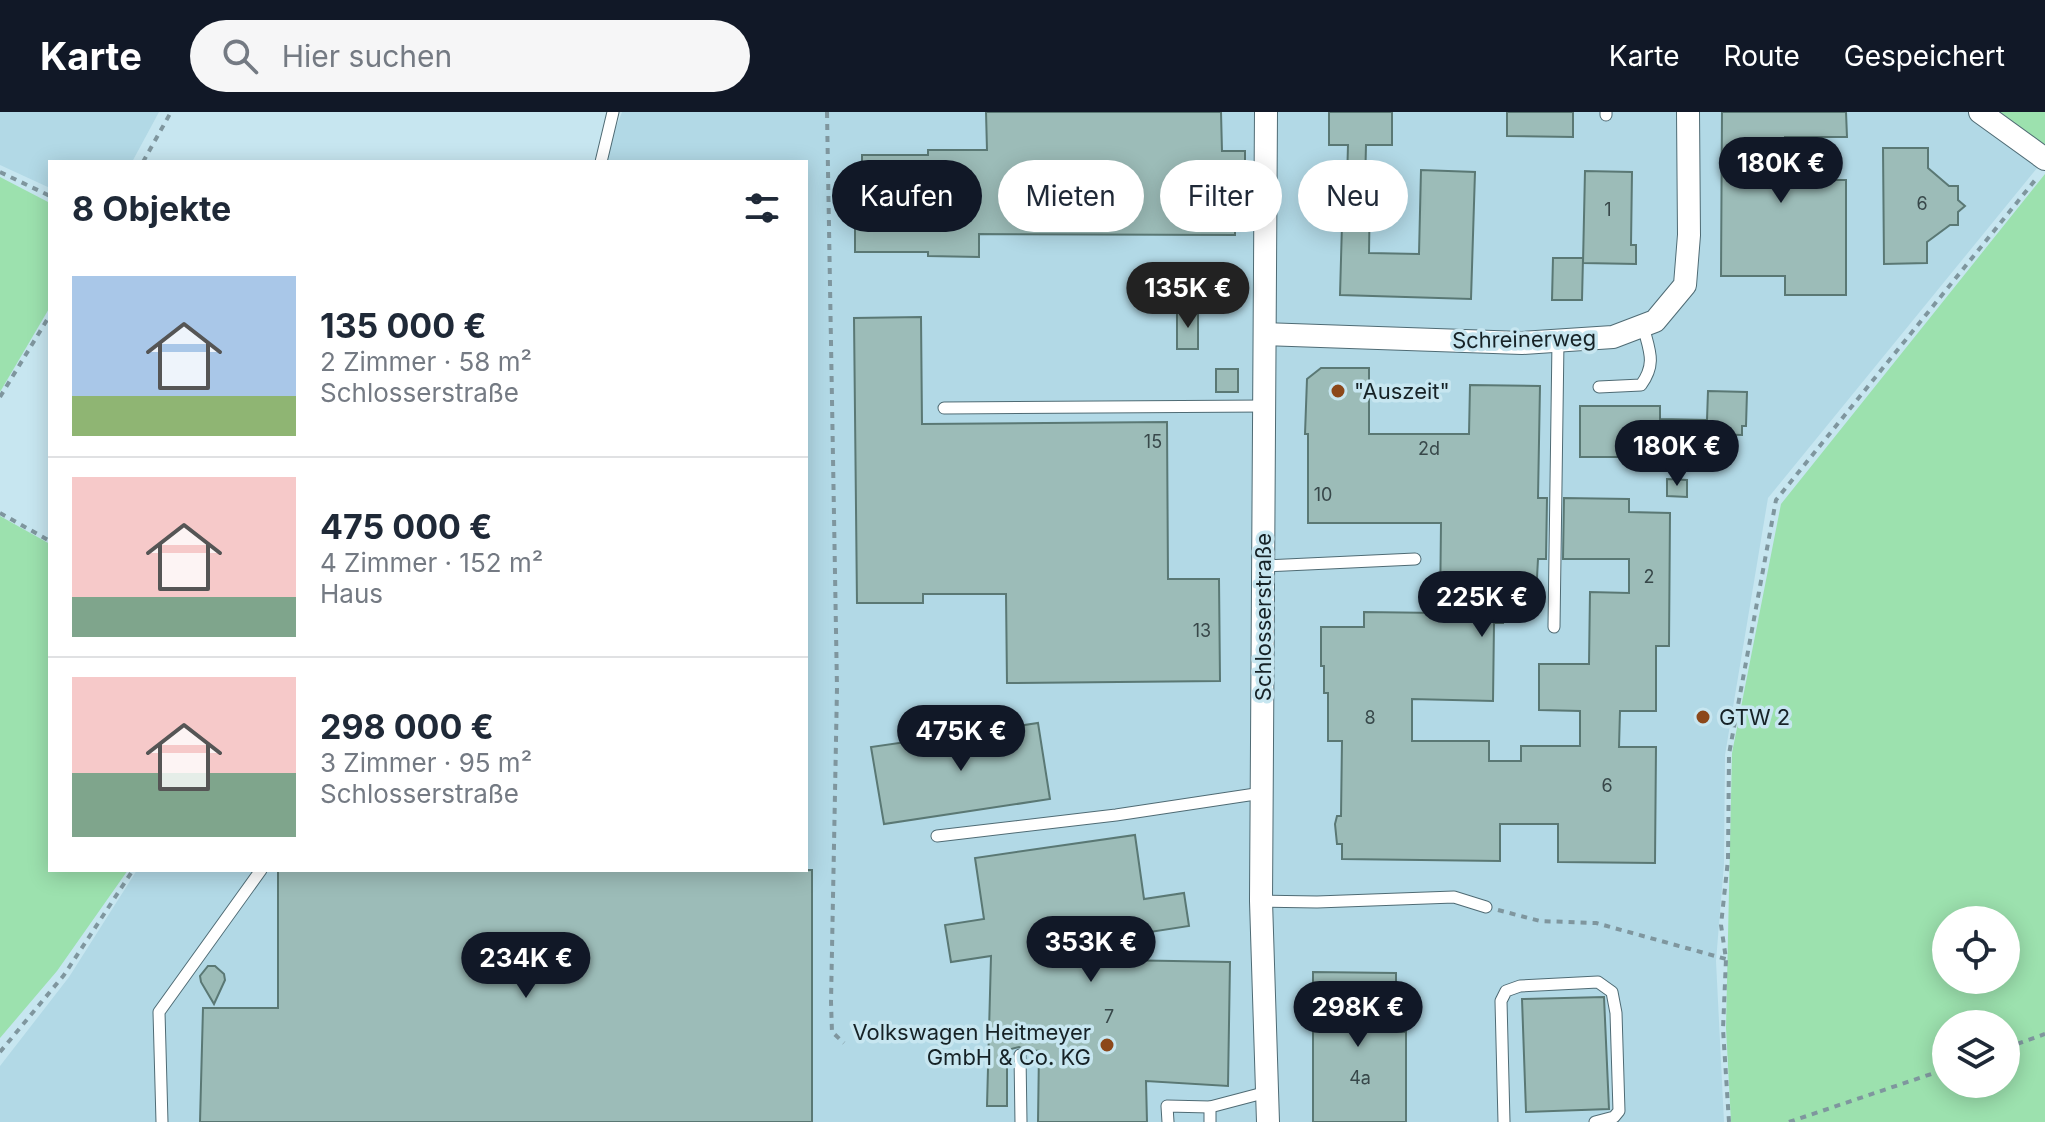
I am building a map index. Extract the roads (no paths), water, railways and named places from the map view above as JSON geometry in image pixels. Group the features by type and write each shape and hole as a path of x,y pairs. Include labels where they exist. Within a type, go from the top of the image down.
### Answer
{"street":[{"name":"Schlosserstraße","path":"1266,112 1261,901 1268,1122"},
{"name":"Schreinerweg","path":"1266,334 1522,343 1613,337 1655,321 1685,285 1689,235 1688,112"},
{"path":"1980,112 2045,159"}],"lane":[{"path":"601,160 613,112"},
{"path":"1599,387 1641,385 1649,374 1651,360 1643,326"},
{"path":"1554,627 1558,341"},
{"path":"944,408 1265,406"},
{"path":"1264,566 1415,559"},
{"path":"937,836 1116,815 1262,793"},
{"path":"162,1122 159,1012 260,872"},
{"path":"1261,901 1454,897 1486,907"},
{"path":"1504,1122 1501,1001 1506,991 1520,986 1598,982 1612,992 1616,1013 1619,1111 1614,1117 1595,1122"},
{"path":"1020,1055 1021,1122"},
{"path":"1168,1122 1167,1106 1210,1107 1267,1092"},
{"path":"1210,1107 1210,1122"}],"place":[{"name":"\"Auszeit\"","path":"1338,391"},
{"name":"GTW 2","path":"1703,717"},
{"name":"Volkswagen Heitmeyer GmbH & Co. KG","path":"1107,1045"}]}
